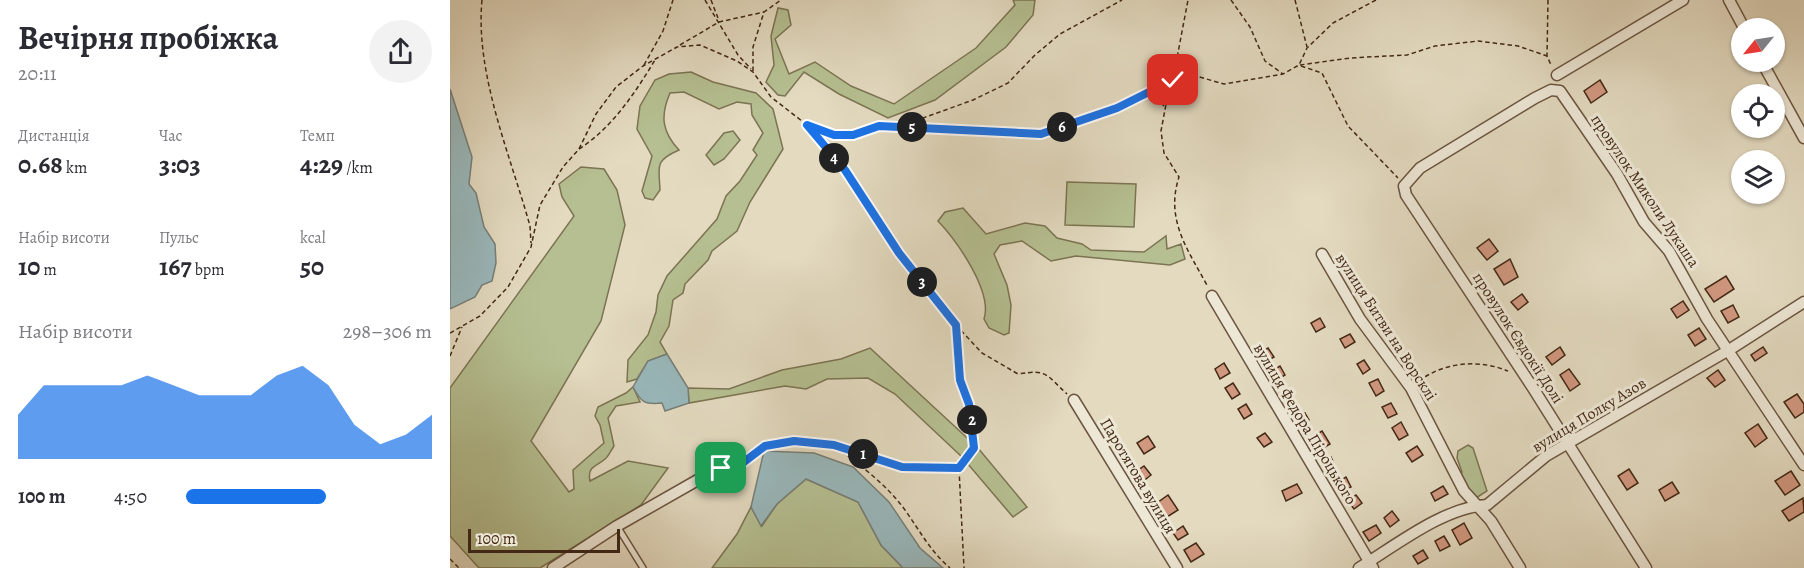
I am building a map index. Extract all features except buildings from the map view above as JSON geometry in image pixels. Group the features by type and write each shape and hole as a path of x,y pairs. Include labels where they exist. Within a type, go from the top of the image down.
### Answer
{"street":[{"path":"1557,75 1683,0"},
{"path":"1730,0 1739,18"},
{"path":"1768,72 1804,138"},
{"name":"провулок Миколи Лукаша","path":"1404,186 1420,168 1535,98 1551,90 1560,91 1617,174 1644,222 1669,251 1707,319 1804,465"},
{"name":"провулок Євдокії Долі","path":"1404,186 1406,195 1646,568"},
{"name":"вулиця Битви на Ворсклі","path":"1322,254 1360,319 1411,388 1464,491 1475,506 1491,521 1520,568"},
{"name":"вулиця Федора Піроцького","path":"1212,296 1371,565"},
{"name":"вулиця Полку Азов","path":"1359,568 1371,565 1428,525 1475,506 1487,505 1546,456 1729,350 1804,302"},
{"name":"Паротягова вулиця","path":"1074,400 1177,568"},
{"path":"553,568 617,526 710,473"}],"lane":[{"path":"617,526 643,568"}],"path":[{"path":"482,0 480,20 483,59 530,226 531,247"},
{"path":"643,66 663,32 673,0"},
{"path":"705,0 738,55 771,97 807,125 845,170 899,253 956,325 982,353 1018,374 1038,370 1049,375 1074,400"},
{"path":"711,0 719,22"},
{"path":"579,149 596,114 616,87 643,66 719,22 764,12 782,0"},
{"path":"899,127 973,100 1008,83 1035,55 1060,34 1122,0"},
{"path":"1188,0 1161,131 1164,153 1179,177 1173,195 1176,227 1212,296"},
{"path":"1231,0 1250,27 1265,61 1283,74"},
{"path":"1295,0 1307,48"},
{"path":"1299,65 1307,48 1333,23 1376,0"},
{"path":"1548,0 1547,56 1557,75"},
{"path":"753,72 753,47 764,12"},
{"path":"807,125 834,135 853,135 879,126 1041,134 1117,108 1171,81 1196,76 1224,84 1283,74 1299,65 1350,58 1407,55 1435,46 1478,41 1518,45 1547,56"},
{"path":"677,47 700,45 737,61 753,72"},
{"path":"450,333 480,316 508,287 531,247 540,205 563,167 579,149 603,131 639,86 656,59"},
{"path":"1299,65 1322,73 1347,126 1382,159 1404,186"},
{"path":"1138,97 1157,99 1166,108"},
{"path":"450,356 463,325"},
{"path":"956,325 960,380 969,404 974,448 959,468 964,568"},
{"path":"1411,388 1430,373 1450,365 1496,366 1510,372"},
{"path":"710,473 721,468 736,468 765,446 794,441 834,445 902,467 959,468"},
{"path":"834,445 891,495 904,509 921,537 950,568"},
{"path":"450,560 459,568"}],"green space":[{"path":"1013,0 1035,0 1033,15 1006,47 935,100 888,118 839,94 804,72 785,96 778,95 766,82 774,65 771,36 778,8 788,10 791,25 775,39 789,74 815,62 851,86 894,104 976,48 1015,5"},
{"path":"691,72 713,82 756,93 773,109 783,149 750,202 737,231 712,251 708,260 685,284 683,293 673,300 669,326 660,342 667,354 648,361 637,379 627,382 628,360 648,335 656,312 658,295 667,276 717,219 726,196 740,181 757,155 753,150 763,133 752,115 751,104 737,102 719,109 684,92 670,93 664,123 669,137 679,150 662,161 659,170 660,190 653,200 645,198 642,191 652,156 637,129 640,106 655,80 669,74"},
{"path":"733,131 740,140 724,159 714,165 706,155 724,133"},
{"path":"581,167 604,169 617,190 625,225 601,321 531,441 569,492 574,489 573,470 604,443 600,425 595,416 598,407 633,387 640,402 616,406 608,418 614,446 606,458 593,467 589,476 590,481 628,461 668,468 641,505 540,568 479,568 450,536 450,388 574,216 562,197 559,184"},
{"path":"1067,182 1136,184 1134,227 1065,225"},
{"path":"963,208 986,234 1025,223 1045,226 1057,238 1082,244 1091,250 1144,252 1166,236 1167,249 1181,244 1185,259 1170,265 1076,256 1051,261 1022,241 1000,245 994,254 1007,285 1011,305 1009,333 1004,335 989,328 984,319 983,295 972,267 938,221 945,212"},
{"path":"870,348 978,448 1027,507 1013,517 962,457 895,394 868,378 827,379 806,389 785,386 689,403 688,388 729,389 782,370 841,359"},
{"path":"1468,445 1473,448 1487,491 1476,498 1468,491 1460,476 1462,472 1457,458 1458,451"},
{"path":"806,479 858,502 881,545 903,568 712,568 737,534 751,507 762,526 777,504"}],"water":[{"path":"450,89 472,157 469,184 476,193 484,227 495,244 496,263 492,281 482,285 475,297 450,309"},
{"path":"667,354 688,388 689,403 665,411 662,403 644,401 633,387 648,361"},
{"path":"764,451 814,453 853,467 889,502 920,548 943,568 903,568 881,545 858,502 806,479 777,504 761,526 751,507"}],"route":[{"path":"721,468 736,468 765,446 794,441 834,445 902,467 959,468 974,448 969,404 960,380 956,325 899,253 845,170 807,125 834,135 853,135 879,126 1041,134 1117,108 1173,80"}]}
